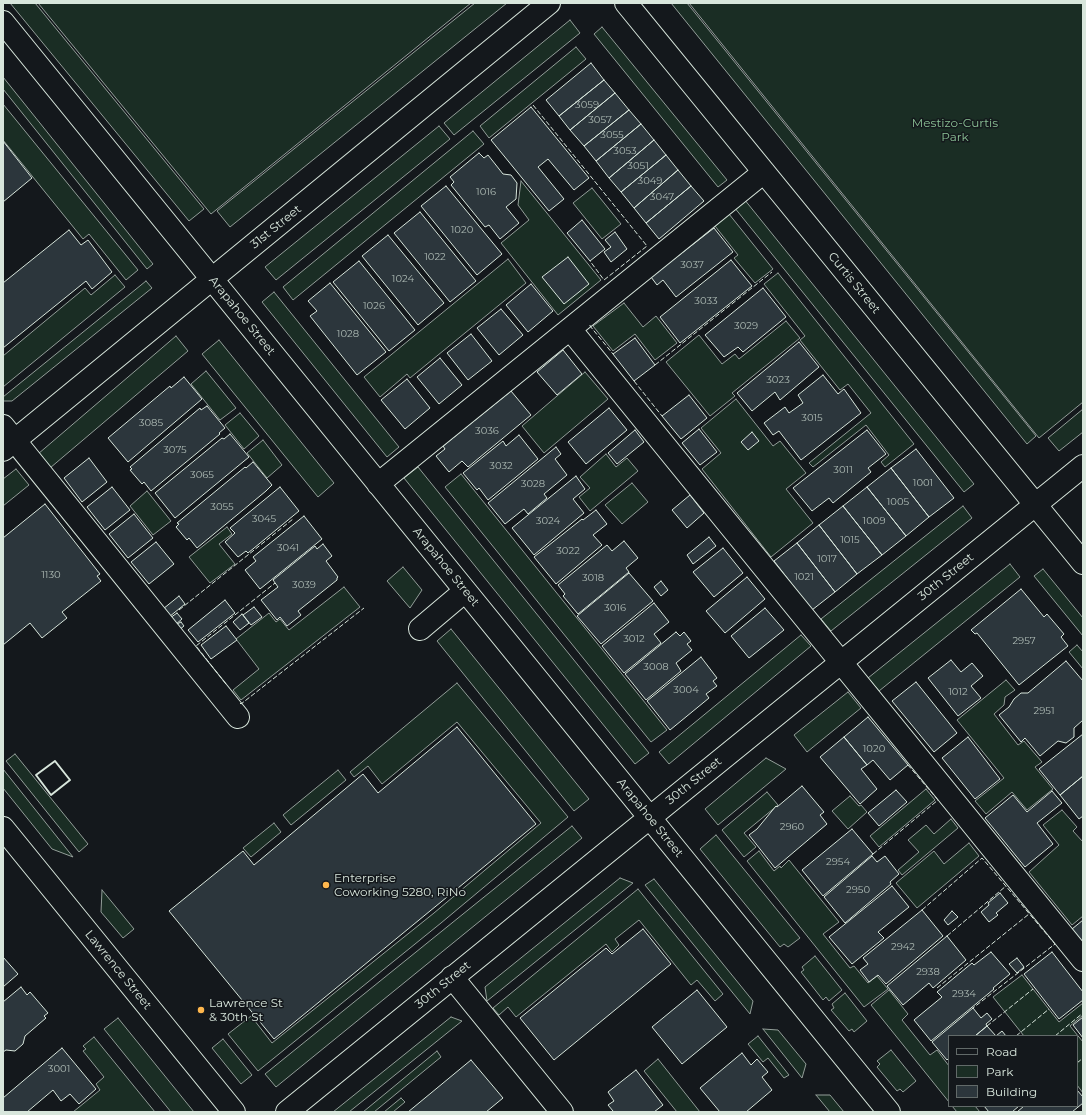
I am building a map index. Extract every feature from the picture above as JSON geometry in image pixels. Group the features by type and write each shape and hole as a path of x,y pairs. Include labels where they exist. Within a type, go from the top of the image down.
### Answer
{"street":[{"name":"31st Street","path":"7,439 212,279 549,3"},
{"name":"Curtis Street","path":"626,3 1083,564"},
{"name":"Arapahoe Street","path":"3,22 889,1112"},
{"path":"378,484 764,172"},
{"path":"570,329 1083,960"},
{"path":"7,439 238,717"},
{"name":"30th Street","path":"287,1112 1083,466"},
{"path":"420,629 465,591"},
{"name":"Lawrence Street","path":"3,828 234,1112"},
{"path":"452,977 562,1112"}],"green space":[{"path":"10,3 35,3 204,209 189,221"},
{"path":"38,3 471,3 211,214"},
{"path":"475,3 507,3 230,227 217,211"},
{"path":"671,3 687,3 1036,436 1027,444"},
{"name":"Mestizo-Curtis Park","path":"689,3 1083,3 1083,402 1039,438"},
{"path":"570,20 580,33 454,135 444,123"},
{"path":"602,27 727,180 718,187 594,34"},
{"path":"576,47 586,59 489,138 480,126"},
{"path":"3,77 153,264 147,269 3,89"},
{"path":"3,104 138,270 126,280 89,234 83,239 3,140"},
{"path":"439,126 450,139 276,280 265,267"},
{"path":"473,131 484,144 293,300 283,287"},
{"path":"521,181 601,280 558,315 501,243 529,220 518,205"},
{"path":"592,188 621,224 602,239 573,203"},
{"path":"744,199 974,484 964,492 734,207"},
{"path":"729,214 773,269 755,283 734,258 738,255 715,226"},
{"path":"508,259 526,283 410,378 407,374 380,397 364,377"},
{"path":"778,273 914,444 885,467 881,462 889,455 866,425 813,467 809,463 871,413 848,384 840,390 800,340 805,336 764,284"},
{"path":"115,275 125,287 3,387 3,356 85,288 91,295"},
{"path":"146,281 152,288 12,401 3,401 3,397"},
{"path":"274,292 399,447 387,457 262,302"},
{"path":"624,303 643,327 656,316 677,343 655,360 635,334 613,351 593,326"},
{"path":"786,321 800,338 732,393 735,396 710,416 666,362 699,335 722,364 735,354 739,359"},
{"path":"176,336 188,351 50,468 38,454"},
{"path":"219,340 334,483 318,497 202,354"},
{"path":"206,371 236,408 220,420 191,384"},
{"path":"585,372 608,399 544,453 522,426"},
{"path":"736,399 773,446 780,441 806,473 786,489 813,523 771,557 702,469 721,453 701,428"},
{"path":"1083,409 1083,432 1059,451 1048,438"},
{"path":"240,413 259,436 244,449 225,425"},
{"path":"263,440 282,465 267,478 247,453"},
{"path":"606,454 616,467 627,458 638,471 590,511 579,497 590,488 580,477"},
{"path":"418,467 649,753 635,764 404,478"},
{"path":"16,469 29,485 3,506 3,479"},
{"path":"461,474 667,730 651,742 445,487"},
{"path":"632,483 648,502 622,524 605,505"},
{"path":"147,491 171,521 153,535 130,506"},
{"path":"963,506 972,518 831,631 821,619"},
{"path":"227,527 232,534 219,544 235,564 210,583 189,557"},
{"path":"1010,564 1020,577 879,691 868,678"},
{"path":"403,567 422,590 410,608 387,581"},
{"path":"1043,569 1083,618 1083,636 1034,576"},
{"path":"344,587 360,607 241,700 233,690 259,669 236,639 269,613 276,622 280,619 289,630"},
{"path":"451,629 589,799 574,811 437,641"},
{"path":"801,635 811,646 669,764 659,752"},
{"path":"1077,645 1083,652 1083,669 1069,652"},
{"path":"1006,680 1015,690 1005,697 1004,705 994,714 1018,745 1024,741 1042,762 1035,767 1053,789 1027,810 1012,792 986,814 975,801 1004,778 957,720"},
{"path":"457,683 568,817 441,923 258,1071 228,1034 251,1016 272,1043 434,913 541,823 457,722 382,784 368,766 354,777 350,772"},
{"path":"848,692 861,708 807,752 794,735"},
{"path":"15,754 88,844 79,852 6,761"},
{"path":"766,758 786,769 718,825 705,809"},
{"path":"3,769 73,857 52,849 3,788"},
{"path":"338,770 346,780 291,825 283,815"},
{"path":"926,789 935,800 879,847 870,836"},
{"path":"767,792 778,805 744,833 756,847 744,857 722,830"},
{"path":"850,796 867,812 848,829 832,811"},
{"path":"1062,810 1077,827 1073,831 1083,842 1083,916 1072,925 1029,872 1059,845 1043,825"},
{"path":"951,819 958,828 902,875 898,870 919,852 908,840 926,825 934,834"},
{"path":"274,823 281,832 251,857 243,848"},
{"path":"572,826 582,838 276,1087 265,1074"},
{"path":"716,835 800,938 788,947 784,944 780,947 700,849"},
{"path":"969,843 979,856 917,908 896,883 934,851 944,864"},
{"path":"759,851 774,871 780,866 781,868 789,860 839,922 823,934 850,968 854,966 868,983 877,976 888,989 864,1007 747,861"},
{"path":"620,878 633,883 487,1001 485,987"},
{"path":"654,879 753,1001 750,1014 645,885"},
{"path":"638,889 723,994 715,1001 697,980 691,985 639,920 615,939 619,945 612,952 606,944 516,1017 508,1007 499,1015 493,1008"},
{"path":"102,890 134,929 123,938 101,912"},
{"path":"815,956 842,990 829,1001 826,997 823,1000 801,972 804,970 802,967"},
{"path":"1022,975 1059,1022 1083,1003 1083,1015 1070,1026 1077,1035 1023,1035 993,997"},
{"path":"889,990 908,1014 902,1020 930,1055 937,1050 948,1065 948,1101 871,1005"},
{"path":"845,993 867,1021 854,1032 852,1029 849,1031 831,1010 834,1008 832,1004"},
{"path":"451,1017 462,1021 349,1112 333,1112"},
{"path":"118,1018 194,1112 171,1112 104,1029"},
{"path":"763,1029 778,1030 806,1064 802,1078"},
{"path":"758,1036 789,1075 784,1078 768,1058 763,1062 748,1044"},
{"path":"1078,1036 1083,1042 1083,1093 1078,1086"},
{"path":"94,1037 155,1112 73,1112 100,1090 96,1084 104,1077 83,1051 86,1049 83,1046"},
{"path":"223,1039 252,1075 241,1084 212,1048"},
{"path":"891,1050 916,1081 903,1092 900,1089 897,1091 877,1067 880,1064 877,1061"},
{"path":"437,1051 441,1057 374,1112 363,1112"},
{"path":"658,1059 700,1112 677,1112 644,1071"},
{"path":"816,1095 830,1095 844,1112 830,1112"},
{"path":"401,1098 405,1102 393,1112 384,1112"},
{"path":"953,1107 976,1107 980,1112 957,1112"}],"building":[{"path":"591,63 604,80 559,116 546,100"},
{"path":"604,80 615,93 570,130 559,116"},
{"path":"615,93 629,110 584,146 570,130"},
{"path":"531,107 589,178 574,190 548,159 538,167 564,199 549,211 491,140"},
{"path":"629,110 641,124 596,161 584,146"},
{"path":"641,124 654,140 609,178 596,161"},
{"path":"654,140 666,155 621,192 609,178"},
{"path":"3,141 32,178 3,202"},
{"path":"479,153 484,158 488,155 503,174 511,175 517,183 516,199 506,207 519,223 500,239 489,225 485,227 451,185 454,182 450,177"},
{"path":"666,155 678,170 634,208 621,192"},
{"path":"678,170 691,186 646,223 634,208"},
{"path":"446,186 502,254 477,275 421,206"},
{"path":"691,186 704,201 659,239 646,223"},
{"path":"420,212 476,281 450,302 394,233"},
{"path":"582,220 605,249 590,261 567,233"},
{"path":"714,228 733,252 676,297 663,280 657,285 651,277"},
{"path":"69,230 81,245 88,240 112,272 92,289 86,281 3,348 3,283"},
{"path":"615,232 627,249 611,262 604,252 611,247 605,240"},
{"path":"388,235 444,303 418,325 362,256"},
{"path":"568,257 589,284 564,304 542,277"},
{"path":"731,260 752,286 680,343 660,317"},
{"path":"359,261 415,330 389,351 333,282"},
{"path":"330,283 386,352 357,375 310,316 317,311 308,301"},
{"path":"531,284 553,311 528,332 506,305"},
{"path":"763,288 786,317 743,352 738,347 724,357 705,335"},
{"path":"501,309 523,335 499,355 477,328"},
{"path":"471,334 492,361 468,380 447,353"},
{"path":"635,338 655,365 634,381 613,354"},
{"path":"799,342 819,367 780,400 775,392 752,411 737,393"},
{"path":"563,350 582,374 557,395 537,372"},
{"path":"440,358 462,385 439,404 417,377"},
{"path":"823,375 838,394 844,389 861,413 801,460 779,431 773,435 764,423 785,407 789,413 803,403 798,395"},
{"path":"184,377 202,399 128,462 108,438 170,386 171,388"},
{"path":"407,379 430,408 405,429 381,400"},
{"path":"511,391 531,415 468,467 462,461 449,472 436,456 445,449 443,446"},
{"path":"689,395 707,418 681,439 662,416"},
{"path":"207,406 225,428 219,433 220,434 151,491 144,482 142,484 130,470 132,469 130,467 200,408 201,410"},
{"path":"609,408 627,430 586,464 568,442"},
{"path":"699,429 717,452 700,465 682,443"},
{"path":"635,430 644,442 617,464 608,453"},
{"path":"867,430 886,454 868,468 871,472 833,503 829,498 812,511 793,488"},
{"path":"752,432 759,441 748,450 741,442"},
{"path":"230,434 249,457 175,518 155,493 222,438 224,439"},
{"path":"519,435 538,459 488,500 479,488 477,490 463,473 503,441 506,446"},
{"path":"556,447 561,454 555,459 567,475 544,494 547,498 528,514 524,509 505,524 488,503"},
{"path":"916,449 954,498 929,517 891,468"},
{"path":"89,458 107,482 82,502 64,478"},
{"path":"253,462 272,485 197,548 189,538 187,540 176,527 179,524 177,523"},
{"path":"891,468 929,517 906,536 867,487"},
{"path":"576,476 585,489 573,499 584,513 534,555 512,528"},
{"path":"112,487 130,510 105,530 87,507"},
{"path":"280,487 299,511 248,553 246,551 238,557 225,542 235,533 230,528"},
{"path":"867,487 906,536 882,555 843,506"},
{"path":"690,495 704,513 687,528 672,510"},
{"path":"45,504 100,574 97,576 101,581 62,612 67,618 42,638 30,623 3,645 3,538"},
{"path":"843,506 882,555 857,574 819,525"},
{"path":"596,510 607,524 593,535 602,545 556,584 534,557 582,519 583,520"},
{"path":"134,514 153,538 128,558 109,534"},
{"path":"304,516 322,539 260,589 245,570 256,561 253,557"},
{"path":"819,525 857,574 835,592 797,543"},
{"path":"709,537 716,546 693,564 687,555"},
{"path":"624,541 638,558 626,568 629,572 578,614 563,596 565,594 558,585 607,545 612,551"},
{"path":"156,542 174,564 149,584 131,562"},
{"path":"797,543 835,592 812,610 774,561"},
{"path":"323,544 332,556 326,561 338,577 337,580 298,611 301,615 287,626 280,617 277,620 261,600 278,587 273,580 315,546 317,549"},
{"path":"723,548 743,573 714,597 693,572"},
{"path":"629,573 653,601 601,644 577,616"},
{"path":"747,577 765,599 725,633 706,611"},
{"path":"661,581 668,590 661,596 654,587"},
{"path":"1021,589 1044,617 1047,614 1064,634 1061,637 1068,646 1019,685 977,633 975,634 971,630"},
{"path":"179,596 185,604 169,617 163,609"},
{"path":"225,600 235,613 198,642 188,630"},
{"path":"654,603 669,622 654,634 661,643 624,673 602,646"},
{"path":"254,607 262,617 251,625 243,615"},
{"path":"765,608 784,630 749,658 731,636"},
{"path":"177,613 182,619 175,625 170,618"},
{"path":"242,614 249,623 240,630 233,622"},
{"path":"181,622 184,626 179,630 175,625"},
{"path":"226,626 237,640 211,659 201,645"},
{"path":"676,632 680,636 684,632 691,641 687,644 692,650 676,663 681,671 646,700 625,674"},
{"path":"701,657 717,678 713,681 717,686 706,694 709,698 670,730 647,701"},
{"path":"951,660 961,672 972,663 983,676 971,686 981,698 958,716 928,678"},
{"path":"1066,661 1083,681 1083,720 1074,728 1074,737 1066,743 1058,741 1040,756 1025,738 1021,742 999,715 1009,707 1014,699 1021,693 1028,693"},
{"path":"916,682 957,733 934,752 892,701"},
{"path":"868,717 908,765 890,780 873,760 867,765 844,737"},
{"path":"457,727 536,824 274,1039 169,911 243,851 254,865 363,774 378,793"},
{"path":"1083,734 1083,776 1060,795 1039,769"},
{"path":"844,737 867,765 861,769 877,789 860,804 820,757"},
{"path":"968,737 1000,779 975,799 942,758"},
{"path":"1083,776 1083,816 1079,819 1060,795"},
{"path":"802,786 824,812 820,815 827,824 775,868 749,835 757,829 776,806 777,807"},
{"path":"896,790 907,802 879,826 868,813"},
{"path":"1052,791 1062,803 1037,823 1053,844 1025,867 985,818 1013,795 1027,812"},
{"path":"852,829 873,854 823,896 802,870"},
{"path":"872,856 877,862 885,856 899,874 890,882 891,884 845,923 824,897"},
{"path":"892,886 909,907 878,932 884,938 852,964 829,937"},
{"path":"1000,893 1008,903 996,913 998,915 989,922 981,912 989,905 988,903"},
{"path":"922,910 943,936 886,984 878,975 869,982 860,970 868,964 863,958"},
{"path":"952,911 958,917 948,925 944,920"},
{"path":"1083,920 1083,943 1072,929"},
{"path":"643,929 671,964 554,1060 520,1018 606,948 612,954"},
{"path":"947,936 966,960 933,988 929,983 903,1005 887,986"},
{"path":"991,952 1010,974 931,1041 914,1020 942,997 937,992 972,963 974,965"},
{"path":"1052,952 1083,992 1083,1000 1059,1019 1024,974"},
{"path":"3,957 18,974 3,987"},
{"path":"1017,958 1024,967 1017,973 1009,964"},
{"path":"21,987 27,995 30,992 48,1013 44,1016 46,1018 25,1036 23,1044 15,1051 6,1050 3,1052 3,1002"},
{"path":"697,990 727,1027 682,1064 652,1027"},
{"path":"973,1008 981,1018 987,1013 992,1019 986,1024 987,1026 976,1035 948,1035 947,1060 932,1042"},
{"path":"1083,1017 1083,1038 1073,1025"},
{"path":"987,1026 995,1035 976,1035"},
{"path":"1002,1031 1005,1035 997,1035"},
{"path":"62,1048 96,1089 79,1104 70,1094 61,1101 53,1090 27,1112 3,1112 3,1098"},
{"path":"742,1053 751,1065 757,1059 768,1072 762,1077 772,1090 746,1112 720,1112 700,1088"},
{"path":"471,1060 503,1098 486,1112 408,1112"},
{"path":"636,1070 663,1105 654,1112 611,1112 613,1111 608,1105 614,1101 608,1092"},
{"path":"1078,1091 1083,1097 1083,1103 1072,1112 1017,1112 1023,1107 1078,1107"},
{"path":"985,1107 1018,1107 1012,1112 989,1112"}],"fence":[{"path":"533,105 647,246 604,280 590,261"},
{"path":"655,365 772,272"},
{"path":"590,325 613,354"},
{"path":"634,381 662,416"},
{"path":"179,610 293,519"},
{"path":"226,684 196,646 275,583"},
{"path":"240,703 241,704 364,608"},
{"path":"873,854 938,800 908,765"},
{"path":"922,910 982,858 1055,944 973,1008"},
{"path":"947,936 1006,886"},
{"path":"937,988 1029,914"},
{"path":"987,1026 1033,989"},
{"path":"1017,1035 1049,1009"},
{"path":"1056,1035 1083,1013"},
{"path":"1078,1062 1083,1058"}],"wall":[{"path":"55,761 70,780 51,795 36,775 55,761"}],"place":[{"name":"Enterprise Coworking 5280, RiNo","path":"326,885"},
{"name":"Lawrence St & 30th St","path":"201,1010"}]}
